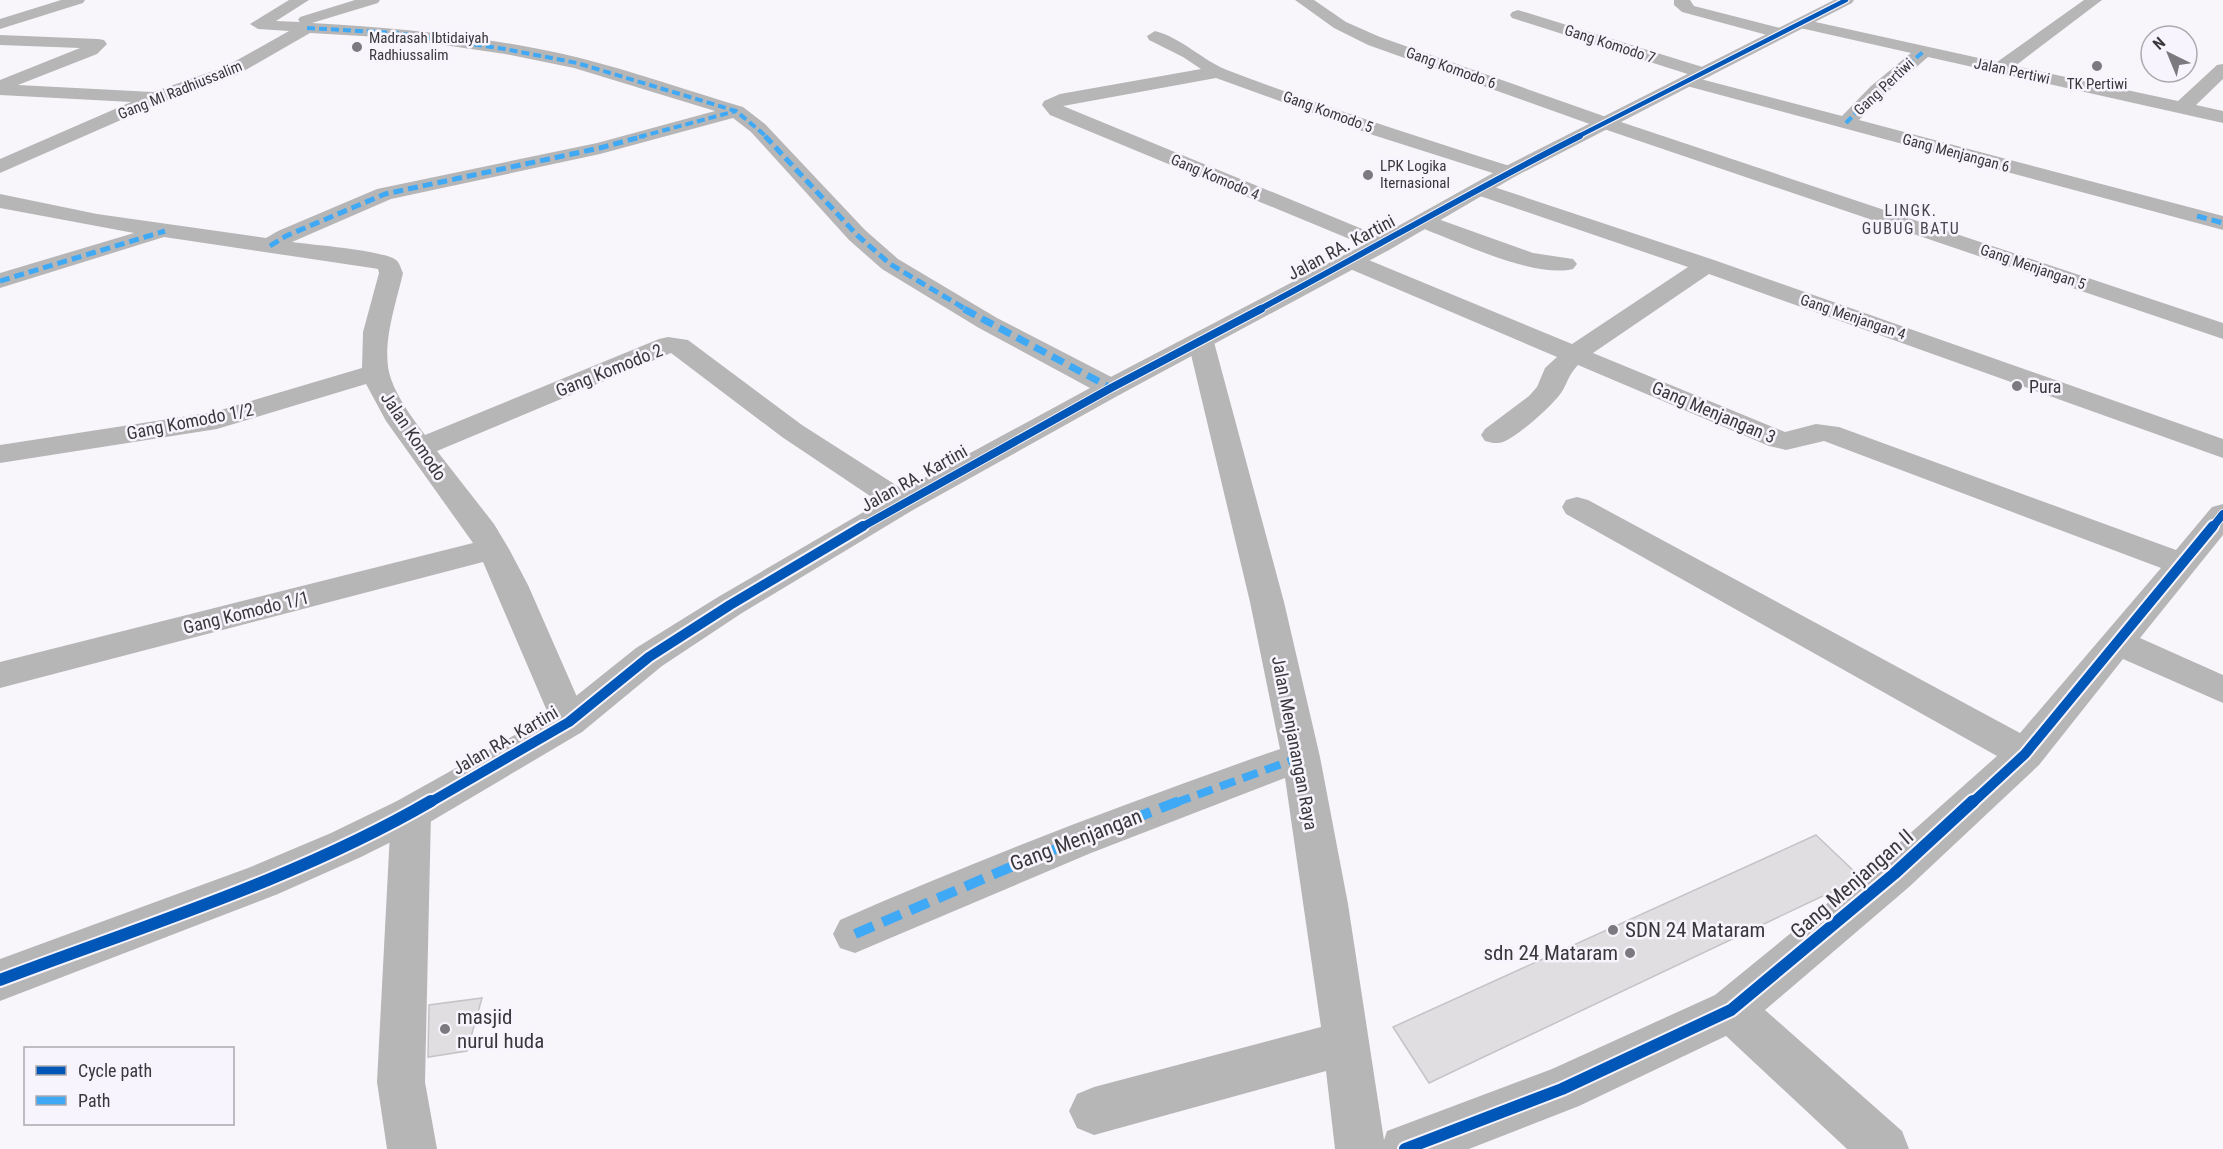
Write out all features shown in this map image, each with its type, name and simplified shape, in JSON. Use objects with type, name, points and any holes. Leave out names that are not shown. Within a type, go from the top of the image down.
[{"type":"street","points":[[0,24],[77,0]]},
{"type":"street","points":[[301,0],[258,24],[396,33],[515,51],[577,63],[736,111],[758,128],[857,234],[890,264],[988,323],[1111,388]]},
{"type":"street","points":[[297,28],[372,0]]},
{"type":"street","name":"Gang Komodo 6","points":[[1303,0],[1340,25],[1374,41],[1605,123]]},
{"type":"street","name":"Jalan Pertiwi","points":[[1682,0],[1682,5],[1688,9],[1923,52],[2223,117]]},
{"type":"street","name":"Jalan RA. Kartini","points":[[0,980],[263,881],[346,845],[411,813],[569,722],[649,657],[730,605],[902,503],[1111,388],[1381,245],[1509,172],[1846,0]]},
{"type":"street","points":[[2000,68],[2094,0]]},
{"type":"street","name":"Gang Komodo 7","points":[[1518,15],[1696,77]]},
{"type":"street","name":"Gang MI Radhiussalim","points":[[0,167],[155,98],[231,71],[297,28]]},
{"type":"street","name":"Gang Komodo 5","points":[[1155,36],[1189,52],[1216,72],[1380,131],[1509,172]]},
{"type":"street","points":[[0,40],[98,45],[0,88]]},
{"type":"street","name":"Gang Pertiwi","points":[[1846,123],[1878,90],[1923,52]]},
{"type":"street","points":[[2182,108],[2223,69]]},
{"type":"street","name":"Gang Komodo 4","points":[[1216,72],[1060,100],[1051,105],[1057,111],[1381,245]]},
{"type":"street","name":"Gang Menjangan 6","points":[[1696,77],[1846,123],[2223,223]]},
{"type":"street","points":[[0,88],[155,98]]},
{"type":"street","points":[[270,246],[286,236],[385,194],[589,150],[736,111]]},
{"type":"street","name":"Gang Menjangan 5","points":[[1605,123],[2223,331]]},
{"type":"street","name":"Gang Menjangan 4","points":[[1482,189],[1706,265],[2223,449]]},
{"type":"street","name":"Jalan Komodo","points":[[0,201],[97,221],[375,261],[390,268],[391,273],[376,332],[377,379],[400,421],[483,531],[511,585],[569,722]]},
{"type":"street","points":[[1424,220],[1525,258],[1565,264]]},
{"type":"street","points":[[0,281],[165,231]]},
{"type":"street","name":"Gang Menjangan 3","points":[[1351,261],[1779,440],[1797,441],[1813,432],[1829,433],[2183,564]]},
{"type":"street","points":[[1495,435],[1539,402],[1550,389],[1555,374],[1574,354],[1706,265]]},
{"type":"street","name":"Jalan Menjanangan Raya","points":[[1201,342],[1260,578],[1301,757],[1346,1043],[1360,1149]]},
{"type":"street","name":"Gang Komodo 2","points":[[420,448],[668,345],[679,346],[801,437],[902,503]]},
{"type":"street","name":"Gang Komodo 1/2","points":[[0,454],[217,420],[376,373]]},
{"type":"street","points":[[1577,507],[2025,754]]},
{"type":"street","name":"Gang Menjangan II","points":[[1405,1149],[1562,1089],[1731,1010],[1894,874],[2025,754],[2183,564],[2220,523]]},
{"type":"street","name":"Gang Komodo 1/1","points":[[0,675],[493,549]]},
{"type":"street","points":[[2118,642],[2223,690]]},
{"type":"street","name":"Gang Menjangan","points":[[855,934],[977,879],[1083,836],[1301,757]]},
{"type":"street","points":[[411,813],[401,1082],[412,1149]]},
{"type":"street","points":[[1731,1010],[1884,1149]]},
{"type":"street","points":[[1094,1111],[1346,1043]]},
{"type":"building","name":"sdn 24 Mataram","points":[[1816,835],[1858,875],[1846,885],[1429,1083],[1393,1027]]},
{"type":"building","name":"masjid nurul huda","points":[[482,998],[467,1051],[428,1057],[429,1005]]},
{"type":"marked path","points":[[307,28],[396,33],[505,49],[577,63],[736,111],[758,128],[857,235],[890,264],[988,323],[1111,388]]},
{"type":"marked path","points":[[1846,123],[1878,90],[1923,52]]},
{"type":"marked path","points":[[270,246],[286,236],[385,194],[600,148],[736,111]]},
{"type":"marked path","points":[[2197,216],[2223,223]]},
{"type":"marked path","points":[[0,281],[165,231]]},
{"type":"marked path","points":[[855,934],[1076,841],[1301,757]]},
{"type":"cycle path","points":[[0,980],[263,881],[346,845],[411,813],[569,722],[649,657],[730,605],[902,503],[1111,388],[1381,245],[1509,172],[1846,0]]},
{"type":"cycle path","points":[[1405,1149],[1562,1089],[1731,1010],[1894,874],[2025,754],[2223,514]]},
{"type":"place","name":"Madrasah Ibtidaiyah Radhiussalim","points":[[357,47]]},
{"type":"place","name":"TK Pertiwi","points":[[2097,66]]},
{"type":"place","name":"LPK Logika Iternasional","points":[[1368,175]]},
{"type":"place","name":"Pura","points":[[2017,386]]},
{"type":"place","name":"SDN 24 Mataram","points":[[1613,930]]},
{"type":"place","name":"sdn 24 Mataram","points":[[1630,953]]},
{"type":"place","name":"masjid nurul huda","points":[[445,1029]]},
{"type":"district","name":"LINGK. GUBUG BATU","points":[[1911,219]]}]
